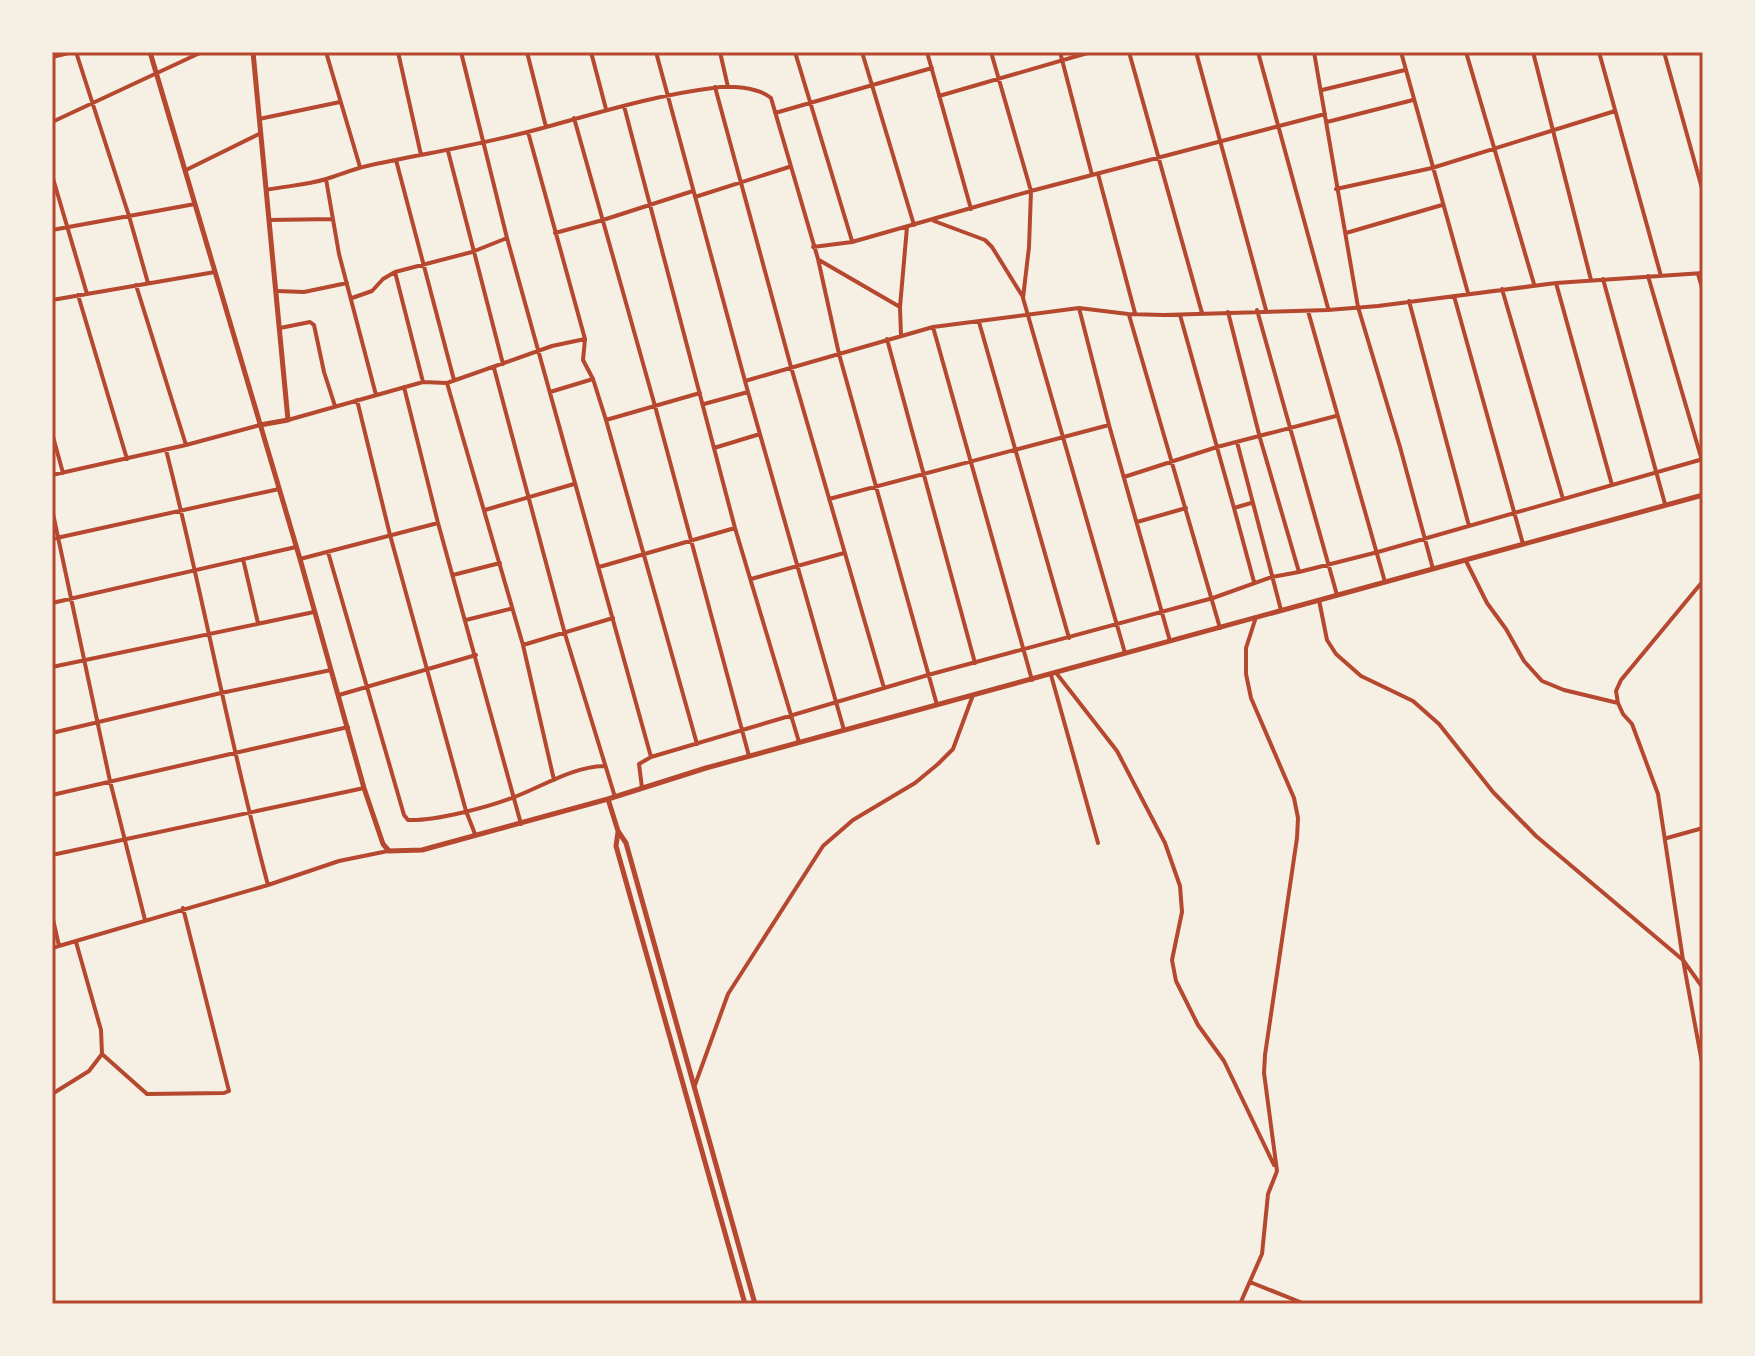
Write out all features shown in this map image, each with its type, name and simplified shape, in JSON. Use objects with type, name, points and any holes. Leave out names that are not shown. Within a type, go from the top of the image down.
[{"type":"street","points":[[52,57],[74,52],[94,101],[148,283]]},
{"type":"street","points":[[150,52],[300,559],[364,788],[380,836],[389,851]]},
{"type":"street","points":[[52,122],[202,52]]},
{"type":"street","points":[[253,52],[288,420]]},
{"type":"street","points":[[326,52],[360,167]]},
{"type":"street","points":[[398,52],[421,156]]},
{"type":"street","points":[[461,52],[507,238],[651,757]]},
{"type":"street","points":[[527,52],[546,127]]},
{"type":"street","points":[[591,52],[606,109]]},
{"type":"street","points":[[656,52],[844,730]]},
{"type":"street","points":[[720,52],[728,87]]},
{"type":"street","points":[[795,52],[852,242]]},
{"type":"street","points":[[862,52],[914,225]]},
{"type":"street","points":[[927,52],[971,209]]},
{"type":"street","points":[[991,52],[1031,191],[1023,298]]},
{"type":"street","points":[[1060,52],[1135,313]]},
{"type":"street","points":[[939,96],[1091,52]]},
{"type":"street","points":[[1129,52],[1202,313]]},
{"type":"street","points":[[1196,52],[1266,310]]},
{"type":"street","points":[[1258,52],[1328,310]]},
{"type":"street","points":[[1314,52],[1358,307],[1433,569]]},
{"type":"street","points":[[1401,52],[1468,294]]},
{"type":"street","points":[[1466,52],[1534,285]]},
{"type":"street","points":[[1533,52],[1591,280]]},
{"type":"street","points":[[1599,52],[1661,276]]},
{"type":"street","points":[[1664,52],[1703,192]]},
{"type":"street","points":[[775,113],[932,68]]},
{"type":"street","points":[[1322,90],[1405,70]]},
{"type":"street","points":[[715,87],[791,367],[884,688]]},
{"type":"street","points":[[266,190],[326,179],[360,167],[483,143],[606,109],[715,87],[768,95],[818,259],[839,354],[937,705]]},
{"type":"street","points":[[1327,122],[1413,100]]},
{"type":"street","points":[[259,119],[340,102]]},
{"type":"street","points":[[624,106],[735,528],[799,742]]},
{"type":"street","points":[[1336,189],[1432,168],[1615,111]]},
{"type":"street","points":[[813,247],[852,242],[1031,191],[1326,114]]},
{"type":"street","points":[[574,118],[749,756]]},
{"type":"street","points":[[528,132],[585,339],[583,360],[593,379],[606,420],[697,744]]},
{"type":"street","points":[[186,170],[261,133]]},
{"type":"street","points":[[448,151],[503,364]]},
{"type":"street","points":[[396,160],[454,380]]},
{"type":"street","points":[[555,233],[789,167]]},
{"type":"street","points":[[52,175],[87,294]]},
{"type":"street","points":[[326,179],[347,283],[377,395]]},
{"type":"street","points":[[52,230],[195,204]]},
{"type":"street","points":[[1346,233],[1442,205]]},
{"type":"street","points":[[269,220],[333,219]]},
{"type":"street","points":[[931,220],[985,240],[1023,298],[1125,655]]},
{"type":"street","points":[[901,336],[900,307],[907,227]]},
{"type":"street","points":[[352,298],[372,291],[395,272],[472,252],[507,238]]},
{"type":"street","points":[[818,259],[900,307]]},
{"type":"street","points":[[52,300],[215,272]]},
{"type":"street","points":[[395,272],[423,382]]},
{"type":"street","points":[[745,381],[933,327],[1079,308],[1128,314],[1180,315],[1328,310],[1534,285],[1700,273],[1703,291]]},
{"type":"street","points":[[642,788],[639,764],[651,757],[928,675],[1213,598],[1254,582],[1378,552],[1703,461],[1648,276]]},
{"type":"street","points":[[1603,279],[1665,504]]},
{"type":"street","points":[[276,291],[304,292],[347,283]]},
{"type":"street","points":[[1556,283],[1612,485]]},
{"type":"street","points":[[136,285],[186,445]]},
{"type":"street","points":[[1502,289],[1563,499]]},
{"type":"street","points":[[78,295],[127,459]]},
{"type":"street","points":[[1454,295],[1523,544]]},
{"type":"street","points":[[1409,301],[1469,526]]},
{"type":"street","points":[[1079,308],[1170,641]]},
{"type":"street","points":[[1257,310],[1337,595]]},
{"type":"street","points":[[1308,310],[1385,582]]},
{"type":"street","points":[[1228,312],[1299,572]]},
{"type":"street","points":[[1128,314],[1220,628]]},
{"type":"street","points":[[1180,315],[1254,582]]},
{"type":"street","points":[[280,328],[310,322],[314,325],[335,406]]},
{"type":"street","points":[[979,322],[1069,638]]},
{"type":"street","points":[[933,327],[1032,680]]},
{"type":"street","points":[[52,475],[288,420],[423,382],[447,383],[538,351],[585,339]]},
{"type":"street","points":[[887,339],[975,663]]},
{"type":"street","points":[[494,368],[565,634],[604,766],[618,831],[616,846],[745,1304]]},
{"type":"street","points":[[550,392],[593,379]]},
{"type":"street","points":[[447,383],[523,645],[554,780]]},
{"type":"street","points":[[404,387],[521,824]]},
{"type":"street","points":[[704,404],[748,392]]},
{"type":"street","points":[[606,420],[700,393]]},
{"type":"street","points":[[357,400],[390,535],[466,811],[476,837]]},
{"type":"street","points":[[1124,477],[1217,447],[1336,416]]},
{"type":"street","points":[[829,499],[1109,425]]},
{"type":"street","points":[[52,433],[63,473]]},
{"type":"street","points":[[714,448],[760,434]]},
{"type":"street","points":[[1237,442],[1281,610]]},
{"type":"street","points":[[166,450],[268,885]]},
{"type":"street","points":[[485,510],[574,484]]},
{"type":"street","points":[[55,538],[279,489]]},
{"type":"street","points":[[52,948],[339,861],[389,851],[422,850],[476,837],[799,742],[1703,495]]},
{"type":"street","points":[[1234,508],[1251,503]]},
{"type":"street","points":[[1137,522],[1186,508]]},
{"type":"street","points":[[52,509],[55,538],[72,599],[110,781],[145,920]]},
{"type":"street","points":[[300,559],[438,523]]},
{"type":"street","points":[[598,567],[735,528]]},
{"type":"street","points":[[52,603],[296,547]]},
{"type":"street","points":[[328,552],[404,815],[408,820],[466,811],[513,797],[578,770],[604,766]]},
{"type":"street","points":[[751,579],[844,553]]},
{"type":"street","points":[[243,559],[258,623]]},
{"type":"street","points":[[1466,561],[1487,603],[1524,661],[1542,681],[1564,690],[1618,703]]},
{"type":"street","points":[[453,575],[500,563]]},
{"type":"street","points":[[1703,581],[1621,680],[1616,691],[1618,703],[1632,724],[1646,757],[1658,794],[1703,1068]]},
{"type":"street","points":[[1319,599],[1327,640],[1336,654],[1361,676],[1413,701],[1439,724],[1493,792],[1536,836],[1683,960],[1703,988]]},
{"type":"street","points":[[466,620],[511,609]]},
{"type":"street","points":[[52,667],[314,612]]},
{"type":"street","points":[[1240,1304],[1262,1254],[1268,1194],[1277,1171],[1264,1073],[1265,1055],[1298,818],[1294,798],[1251,698],[1246,674],[1246,648],[1256,617]]},
{"type":"street","points":[[523,645],[613,618]]},
{"type":"street","points":[[339,695],[476,655]]},
{"type":"street","points":[[52,733],[331,670]]},
{"type":"street","points":[[1054,674],[1117,751],[1165,843],[1180,886],[1182,912],[1172,960],[1176,981],[1198,1025],[1224,1061],[1277,1171]]},
{"type":"street","points":[[1054,674],[1098,843]]},
{"type":"street","points":[[694,1087],[728,994],[815,857],[853,820],[915,783],[953,749],[973,695]]},
{"type":"street","points":[[52,795],[348,727]]},
{"type":"street","points":[[52,855],[364,788]]},
{"type":"street","points":[[1666,839],[1703,828]]},
{"type":"street","points":[[618,831],[626,843],[755,1304]]},
{"type":"street","points":[[102,1054],[147,1094],[229,1091],[183,908]]},
{"type":"street","points":[[52,915],[59,946]]},
{"type":"street","points":[[52,1094],[89,1071],[102,1054],[101,1030],[75,941]]},
{"type":"street","points":[[1250,1282],[1305,1304]]}]
